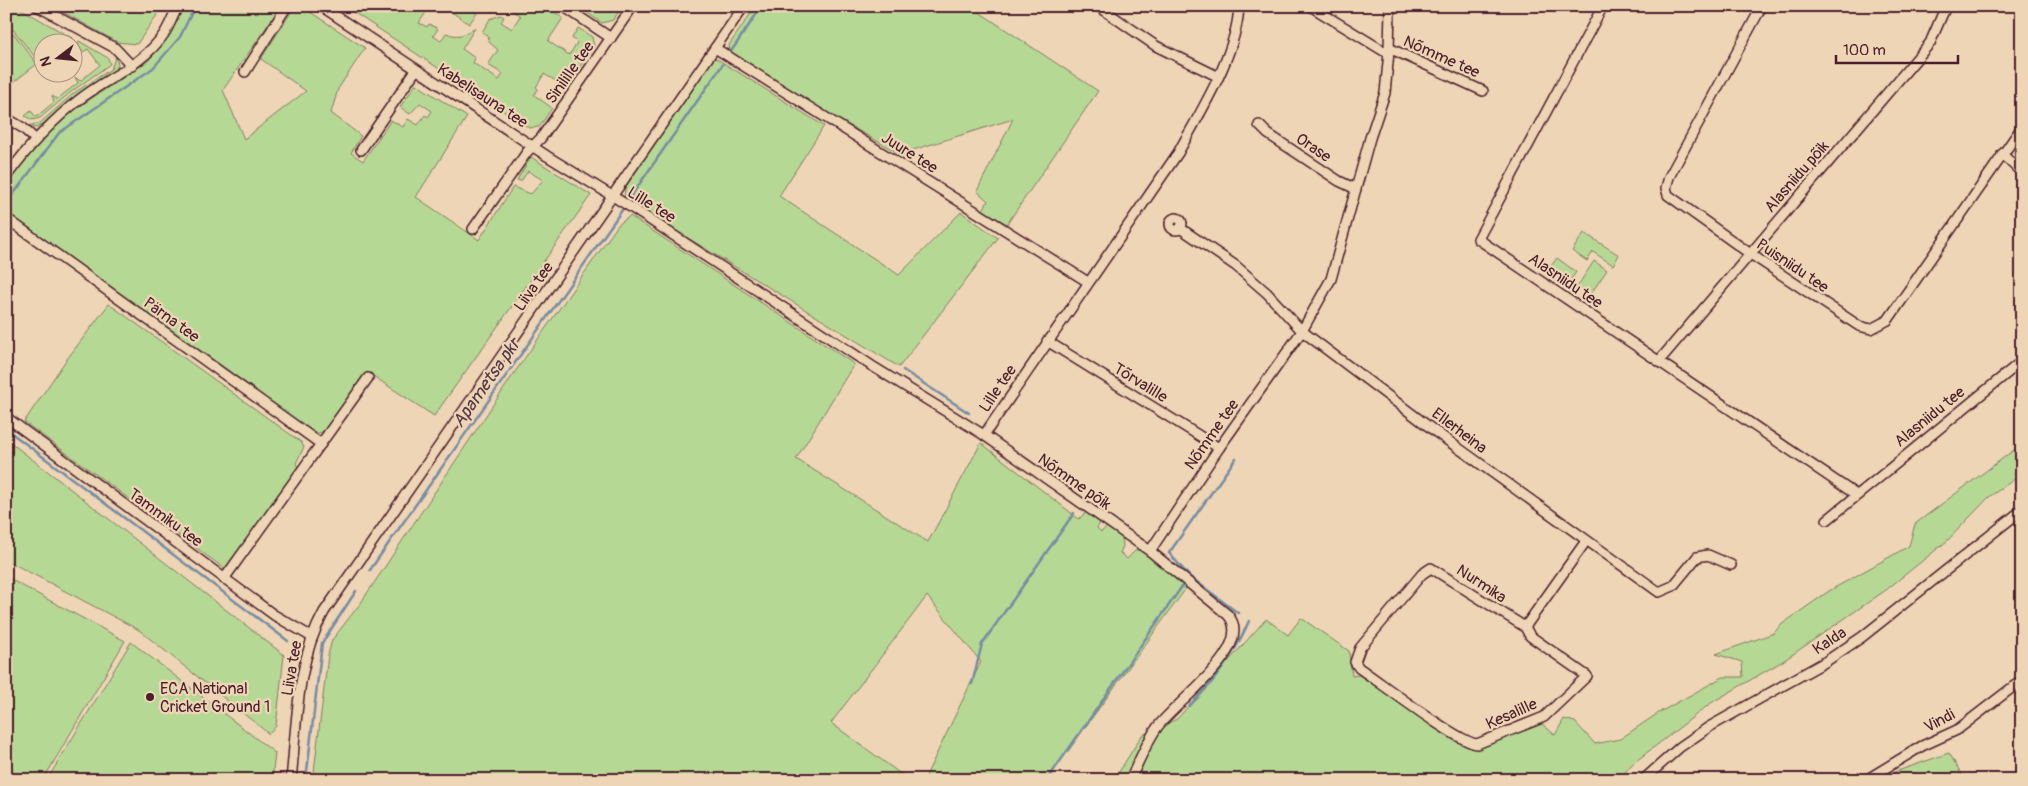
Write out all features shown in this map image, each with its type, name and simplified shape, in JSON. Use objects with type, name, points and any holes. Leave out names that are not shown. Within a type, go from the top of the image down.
[{"type":"street","points":[[37,6],[115,48],[132,66]]},
{"type":"street","points":[[6,176],[36,139],[81,98],[132,66],[147,54],[165,33],[178,6]]},
{"type":"street","points":[[245,72],[287,6]]},
{"type":"street","name":"Kabelisauna tee","points":[[321,6],[612,197]]},
{"type":"street","name":"Sinilille tee","points":[[562,6],[611,38]]},
{"type":"street","name":"Sinilille tee","points":[[533,146],[541,138],[633,6]]},
{"type":"street","name":"Liiva tee","points":[[291,780],[305,662],[312,637],[324,612],[744,6]]},
{"type":"street","points":[[1098,6],[1156,46],[1217,76]]},
{"type":"street","name":"Lille tee","points":[[612,197],[632,208],[872,366],[984,435],[1178,153],[1217,76],[1235,35],[1239,6]]},
{"type":"street","points":[[1310,6],[1382,50],[1389,50]]},
{"type":"street","name":"Nõmme tee","points":[[1150,551],[1219,448],[1302,332],[1331,279],[1385,93],[1389,50],[1390,6]]},
{"type":"street","name":"Alasniidu tee","points":[[1603,6],[1478,239],[1855,494]]},
{"type":"street","name":"Puisniidu tee","points":[[1762,6],[1669,177],[1666,188],[1668,195],[1749,253],[1859,326],[1871,329],[1878,327],[1888,320],[2022,127]]},
{"type":"street","name":"Alasniidu põik","points":[[1659,361],[1749,253],[1930,43],[1946,6]]},
{"type":"street","name":"Juure tee","points":[[715,48],[1088,282]]},
{"type":"street","name":"Nõmme tee","points":[[1389,50],[1483,91]]},
{"type":"street","name":"Kabelisauna tee","points":[[361,150],[416,70]]},
{"type":"street","points":[[6,118],[23,128],[36,139]]},
{"type":"street","name":"Orase","points":[[1259,125],[1268,134],[1339,181],[1356,189]]},
{"type":"street","name":"Kabelisauna tee","points":[[473,229],[533,146]]},
{"type":"street","points":[[2002,154],[2022,173]]},
{"type":"street","name":"Pärna tee","points":[[6,218],[321,444]]},
{"type":"street","name":"Ellerheina","points":[[1180,228],[1236,266],[1267,293],[1302,332],[1586,541],[1659,592],[1673,586],[1697,557],[1708,555],[1731,565]]},
{"type":"street","name":"Tõrvalille","points":[[1047,341],[1219,448]]},
{"type":"street","name":"Alasniidu tee","points":[[1827,520],[1855,494],[2022,361]]},
{"type":"street","points":[[224,579],[368,378]]},
{"type":"street","name":"Tammiku tee","points":[[6,417],[274,615],[312,637]]},
{"type":"street","name":"Nõmme põik","points":[[984,435],[1150,551]]},
{"type":"street","name":"Kalda","points":[[1642,780],[1680,747],[1709,727],[1825,662],[1862,637],[2022,510]]},
{"type":"street","points":[[1525,627],[1586,541]]},
{"type":"street","points":[[1130,780],[1156,727],[1210,676],[1234,638],[1235,628],[1228,615],[1150,551]]},
{"type":"street","name":"Nurmika","points":[[1356,655],[1422,574],[1431,568],[1525,627]]},
{"type":"street","name":"Kesalille","points":[[1356,655],[1355,662],[1359,668],[1466,740],[1477,744],[1544,717],[1588,676],[1530,636],[1525,627]]},
{"type":"street","name":"Vindi","points":[[1866,780],[1922,746],[1957,730],[2022,680]]},
{"type":"green space","points":[[6,6],[16,6],[62,32],[32,32],[32,53],[11,27],[11,18],[6,18]]},
{"type":"green space","points":[[52,6],[163,6],[137,44],[117,42]]},
{"type":"green space","points":[[184,6],[281,6],[223,90],[244,139],[306,91],[261,59],[295,6],[301,6],[365,48],[338,89],[331,113],[361,136],[351,153],[363,161],[391,120],[403,127],[408,119],[418,125],[425,115],[428,117],[432,111],[420,103],[410,114],[400,107],[416,84],[467,117],[416,197],[479,240],[513,187],[531,194],[543,180],[528,171],[521,181],[517,180],[531,157],[591,195],[434,416],[367,372],[327,428],[320,433],[311,433],[6,214],[6,185],[42,139],[71,112],[148,61],[164,43]]},
{"type":"green space","points":[[344,6],[430,6],[419,23],[427,27],[429,24],[438,29],[433,36],[441,41],[446,33],[461,35],[475,28],[462,49],[475,58],[473,63],[499,80],[503,74],[488,65],[498,50],[489,42],[488,36],[482,32],[490,19],[501,15],[504,17],[501,22],[512,29],[520,16],[506,6],[545,6],[563,18],[548,41],[569,55],[577,43],[572,38],[578,28],[592,37],[594,46],[566,87],[544,74],[536,87],[538,89],[534,95],[552,108],[539,127],[529,128]]},
{"type":"green space","points":[[443,6],[471,6],[470,9],[477,13],[469,24]]},
{"type":"green space","points":[[591,6],[623,6],[613,20],[602,23],[586,12]]},
{"type":"green space","points":[[756,6],[970,6],[1098,91],[1007,224],[983,210],[988,201],[977,191],[1013,119],[900,154],[831,115],[730,51],[729,45]]},
{"type":"green space","points":[[6,28],[10,35],[14,34],[32,57],[32,68],[6,88]]},
{"type":"green space","points":[[82,43],[108,58],[110,64],[71,92],[40,118],[32,120],[25,116],[31,111],[36,117],[54,102],[52,96],[57,99],[78,82],[82,82],[82,79],[100,65],[88,49],[83,52]]},
{"type":"green space","points":[[116,56],[118,65],[113,72],[73,98],[42,125],[36,128],[27,126],[40,123],[74,93],[111,69]]},
{"type":"green space","points":[[714,57],[824,126],[779,196],[899,275],[961,212],[998,238],[899,367],[624,199],[625,188]]},
{"type":"green space","points":[[630,216],[854,364],[796,459],[928,542],[981,443],[1079,519],[1086,512],[1100,523],[1097,528],[1101,532],[1108,526],[1122,536],[1123,546],[1120,553],[1127,559],[1136,550],[1144,551],[1187,587],[1047,780],[924,780],[981,662],[927,596],[831,723],[909,780],[313,780],[328,655],[332,640],[360,604],[515,372],[618,225]]},
{"type":"green space","points":[[1584,233],[1619,255],[1613,265],[1593,252],[1587,261],[1572,251]]},
{"type":"green space","points":[[1557,258],[1576,272],[1568,284],[1548,270]]},
{"type":"green space","points":[[1594,261],[1607,270],[1590,295],[1577,287]]},
{"type":"green space","points":[[109,304],[301,442],[304,447],[296,463],[298,468],[225,569],[24,422],[64,363]]},
{"type":"green space","points":[[6,439],[284,655],[276,726],[269,734],[139,630],[6,560]]},
{"type":"green space","points":[[2022,444],[2022,474],[1989,497],[1947,541],[1886,590],[1783,661],[1711,703],[1631,765],[1619,780],[1114,780],[1142,735],[1177,719],[1266,619],[1288,635],[1301,618],[1349,651],[1352,676],[1359,675],[1472,749],[1542,724],[1555,735],[1564,719],[1575,722],[1595,744],[1620,739],[1660,712],[1723,677],[1743,677],[1742,662],[1716,654],[1774,633],[1781,625],[1829,591],[1909,546],[1915,524]]},
{"type":"green space","points":[[6,577],[125,641],[43,780],[6,779]]},
{"type":"green space","name":"ECA National Cricket Ground 1","points":[[131,642],[275,753],[272,780],[47,780]]},
{"type":"green space","points":[[1949,753],[1965,780],[1891,780],[1886,775]]},
{"type":"waterway","points":[[6,204],[59,133],[153,68],[180,37],[195,6]]},
{"type":"waterway","points":[[732,50],[762,6]]},
{"type":"waterway","points":[[629,199],[723,64]]},
{"type":"waterway","name":"Apametsa pkr","points":[[370,570],[622,210]]},
{"type":"waterway","points":[[903,370],[969,413]]},
{"type":"waterway","points":[[6,429],[288,641]]},
{"type":"waterway","points":[[1236,458],[1169,553],[1189,576],[1238,613]]},
{"type":"waterway","points":[[972,684],[982,644],[1074,513]]},
{"type":"waterway","points":[[1047,780],[1183,585]]},
{"type":"waterway","name":"Apametsa pkr","points":[[306,780],[322,643],[356,591]]},
{"type":"waterway","points":[[1189,706],[1224,666],[1249,621]]},
{"type":"place","name":"ECA National Cricket Ground 1","points":[[150,697]]}]
